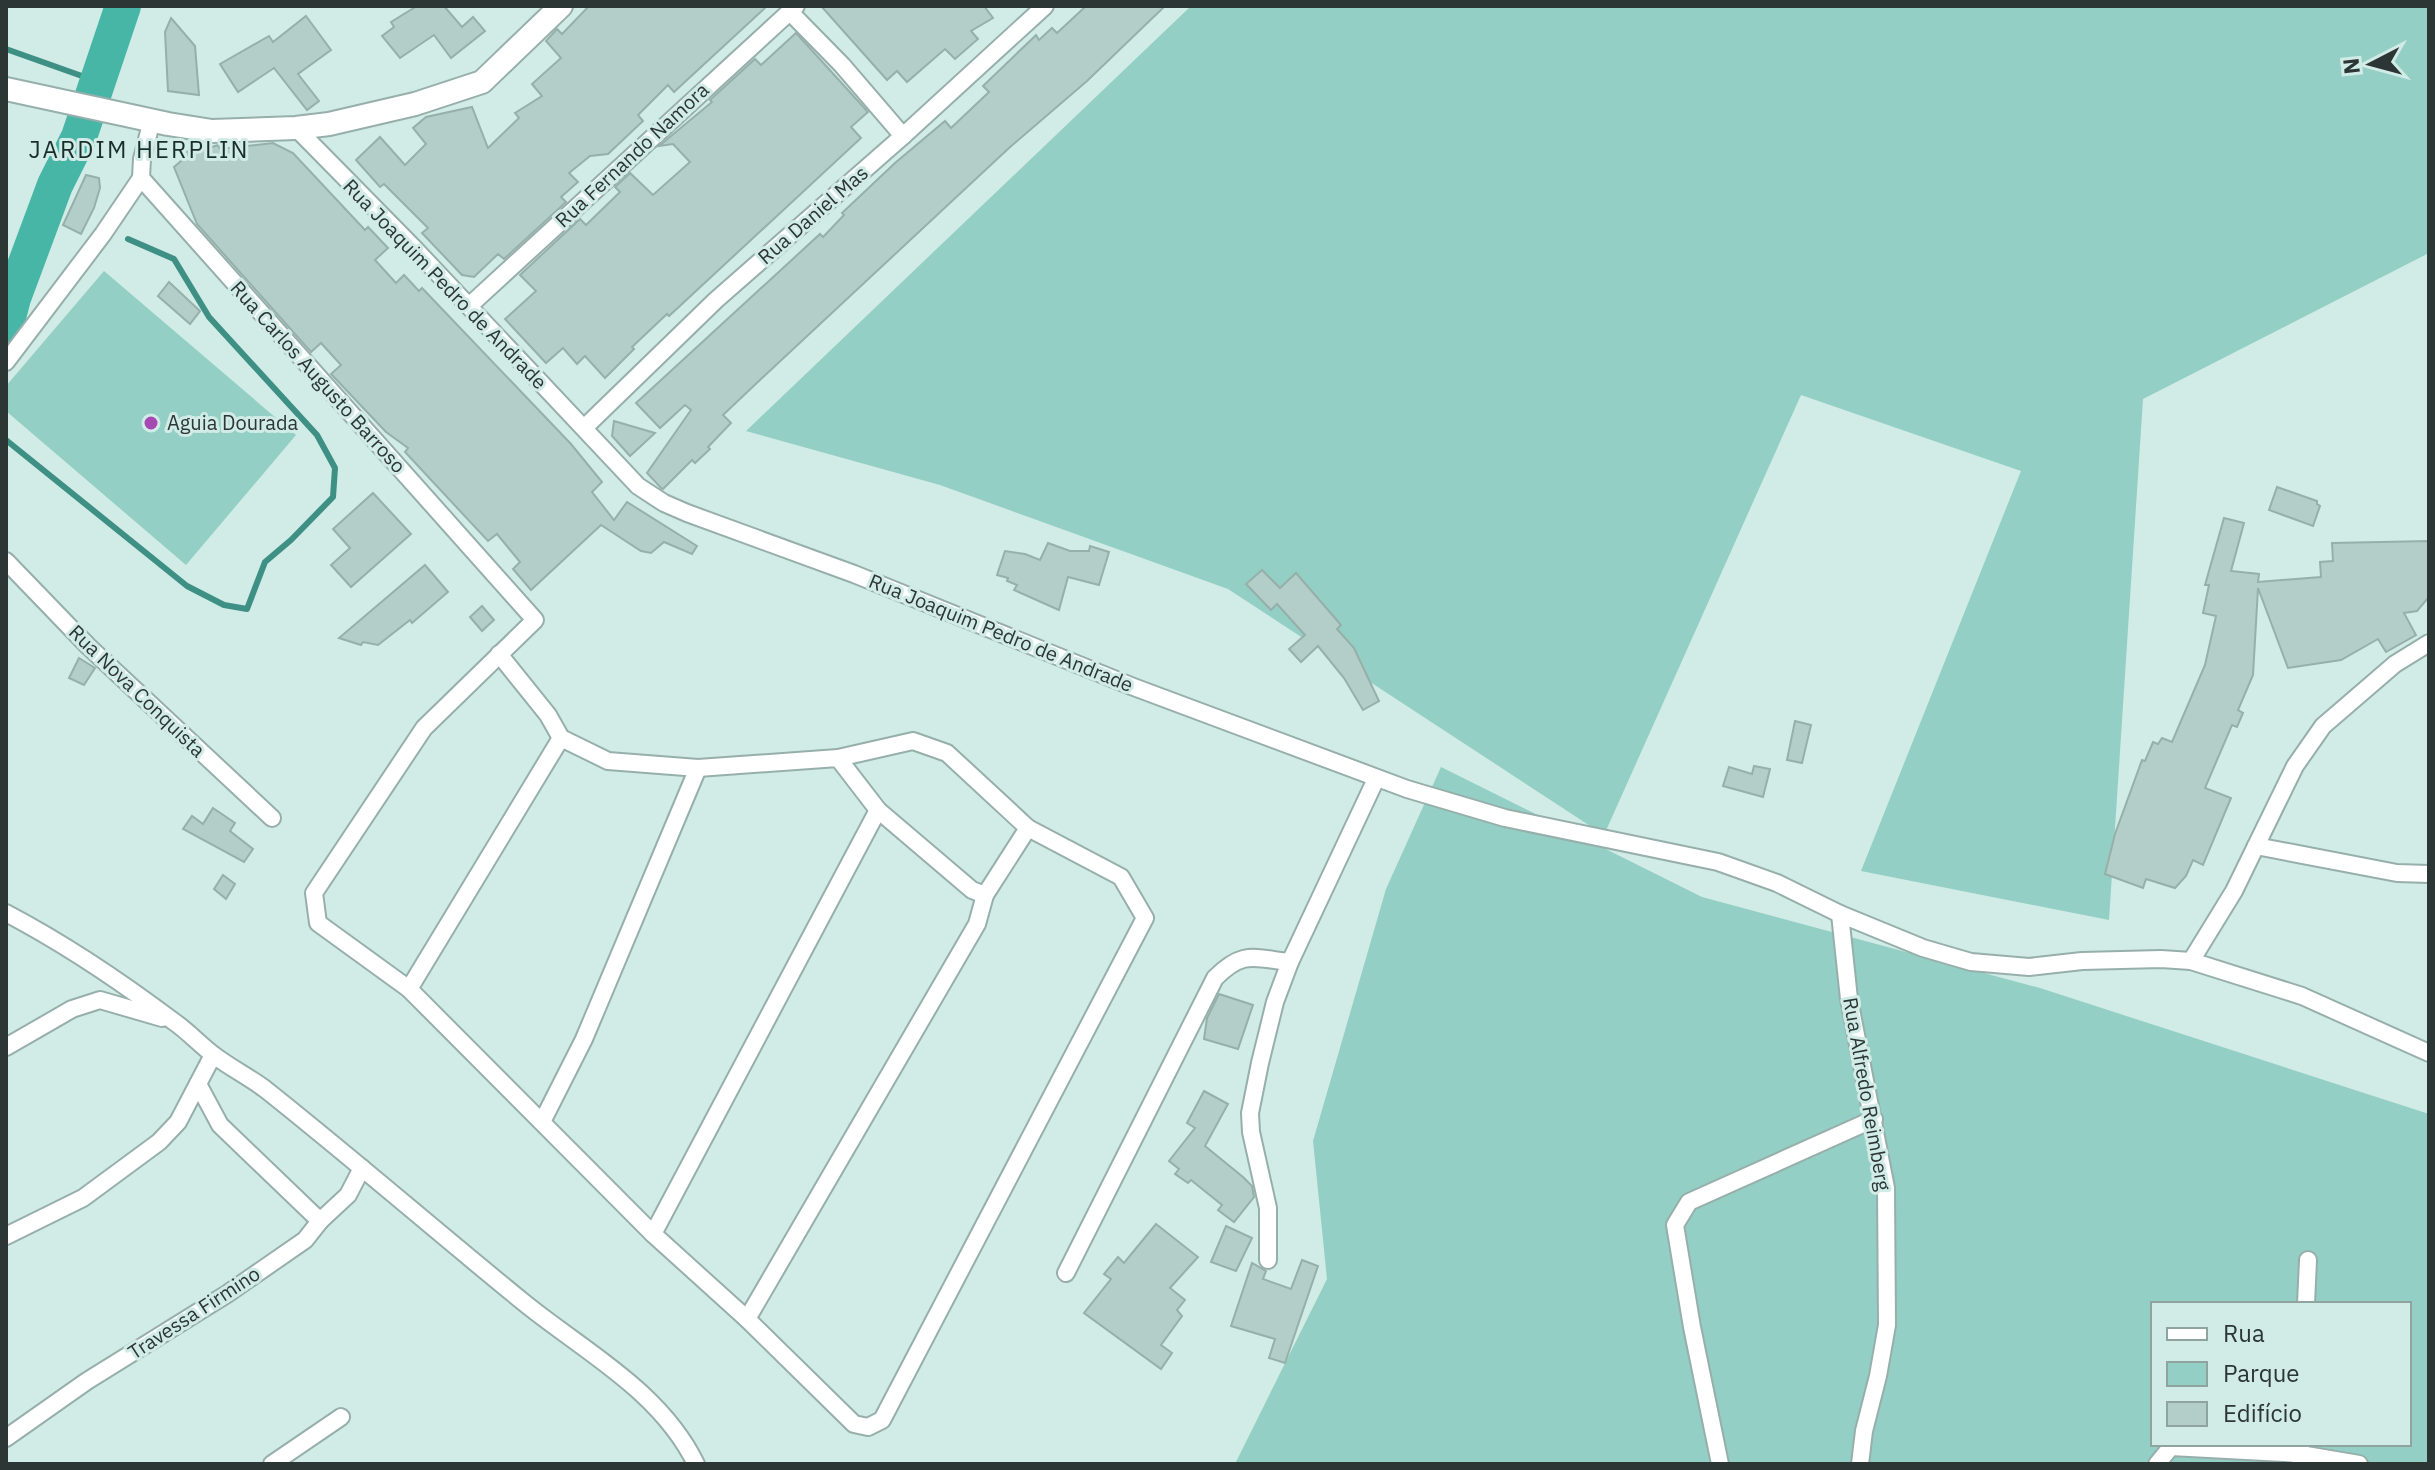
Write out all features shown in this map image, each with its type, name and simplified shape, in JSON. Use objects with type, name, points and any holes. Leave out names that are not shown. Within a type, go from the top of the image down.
[{"type":"main road","points":[[6,89],[212,131],[296,128],[415,104],[482,82],[561,6]]},
{"type":"street","name":"Rua Daniel Mas","points":[[584,428],[716,300],[1045,6]]},
{"type":"street","points":[[793,9],[903,136]]},
{"type":"street","name":"Rua Fernando Namora","points":[[469,306],[793,9]]},
{"type":"street","points":[[6,362],[103,234],[141,178],[142,159],[152,120]]},
{"type":"street","name":"Rua Joaquim Pedro de Andrade","points":[[296,128],[638,486],[664,503],[854,574],[1131,686],[1376,779],[1505,818],[1718,862],[1777,883],[1840,914],[1923,948],[1971,962],[2029,967],[2082,961],[2191,961],[2302,996],[2429,1053]]},
{"type":"street","name":"Rua Carlos Augusto Barroso","points":[[141,178],[535,620],[499,654]]},
{"type":"street","name":"Rua Nova Conquista","points":[[6,561],[88,646],[272,818]]},
{"type":"street","points":[[2191,961],[2234,891],[2295,766],[2323,726],[2395,664],[2429,643]]},
{"type":"street","points":[[499,654],[548,715],[561,738],[608,761],[698,768],[838,758],[913,741],[947,753],[1028,828],[1121,877],[1145,918],[882,1420],[868,1427],[854,1424],[747,1319],[653,1234],[409,989],[318,923],[314,893],[424,728],[499,654]]},
{"type":"street","points":[[409,989],[561,738]]},
{"type":"street","points":[[838,758],[878,810],[972,890],[985,895]]},
{"type":"street","points":[[542,1122],[584,1039],[698,768]]},
{"type":"street","points":[[1268,1260],[1268,1208],[1251,1132],[1250,1113],[1275,1002],[1290,962],[1376,779]]},
{"type":"street","points":[[653,1234],[878,810]]},
{"type":"street","points":[[747,1319],[977,924],[985,895],[1028,828]]},
{"type":"street","points":[[2256,846],[2397,873],[2429,874]]},
{"type":"street","points":[[6,913],[61,943],[174,1021],[213,1055],[263,1088],[524,1302],[642,1392],[684,1440],[696,1464]]},
{"type":"street","name":"Rua Alfredo Reimberg","points":[[1840,914],[1846,976],[1886,1188],[1887,1325],[1860,1464]]},
{"type":"street","points":[[1066,1273],[1215,978],[1231,962],[1242,957],[1290,962]]},
{"type":"street","points":[[6,1047],[72,1009],[100,1000],[174,1021]]},
{"type":"street","points":[[6,1236],[83,1198],[159,1142],[178,1122],[213,1055]]},
{"type":"street","points":[[198,1084],[220,1125],[320,1221]]},
{"type":"street","points":[[1720,1464],[1675,1225],[1689,1202],[1874,1119]]},
{"type":"street","name":"Travessa Firmino","points":[[6,1438],[87,1381],[240,1285],[305,1240],[348,1195],[362,1168]]},
{"type":"street","points":[[2306,1302],[2308,1260]]},
{"type":"street","points":[[272,1464],[341,1417]]},
{"type":"street","points":[[2157,1464],[2171,1447],[2300,1454],[2359,1464]]},
{"type":"green space","points":[[1191,6],[2429,6],[2429,253],[2143,399],[2109,920],[1861,871],[2021,471],[1801,395],[1604,835],[1228,589],[940,485],[746,431]]},
{"type":"green space","name":"Aguia Dourada","points":[[104,271],[296,435],[186,565],[6,411],[6,386]]},
{"type":"green space","points":[[1441,767],[1702,897],[2040,988],[2429,1114],[2429,1464],[1235,1464],[1327,1279],[1313,1141],[1386,889]]},
{"type":"building","points":[[417,6],[444,6],[462,27],[473,17],[485,31],[451,58],[434,35],[400,58],[382,36],[394,27],[391,22]]},
{"type":"building","points":[[589,6],[767,6],[674,92],[668,85],[638,115],[643,121],[608,154],[590,156],[569,173],[578,182],[561,197],[566,202],[504,259],[498,254],[474,277],[462,275],[422,233],[428,228],[384,184],[380,187],[356,160],[380,137],[405,165],[426,144],[413,128],[426,117],[472,107],[488,148],[519,118],[515,113],[542,96],[532,84],[561,58],[546,41],[557,29],[562,34]]},
{"type":"building","points":[[821,6],[984,6],[993,18],[971,31],[978,39],[955,59],[945,49],[907,82],[897,71],[887,80]]},
{"type":"building","points":[[1086,6],[1165,6],[723,415],[731,423],[708,447],[710,449],[695,463],[692,460],[661,488],[647,473],[691,410],[685,405],[660,428],[636,403],[820,234],[823,237],[844,215],[842,213],[895,163],[945,121],[951,128],[989,92],[983,86],[1036,35],[1039,40],[1052,28],[1057,33]]},
{"type":"building","points":[[306,16],[331,50],[298,74],[319,101],[307,110],[274,68],[238,92],[220,64],[269,36],[273,42]]},
{"type":"building","points":[[171,18],[195,46],[199,95],[168,91],[165,32]]},
{"type":"building","points":[[796,33],[868,112],[851,127],[861,138],[669,316],[667,314],[605,378],[585,356],[577,364],[563,348],[546,363],[505,319],[536,291],[520,275],[580,219],[586,225],[620,192],[615,187],[630,173],[653,195],[690,162],[673,144],[659,146],[712,102],[710,100],[755,59],[761,65]]},
{"type":"building","points":[[197,143],[206,149],[218,145],[220,149],[273,143],[293,153],[365,230],[368,227],[388,248],[375,260],[396,283],[404,275],[419,291],[422,288],[571,444],[602,482],[592,492],[614,520],[627,502],[697,546],[692,554],[664,542],[651,553],[641,551],[601,525],[531,590],[513,569],[520,562],[497,534],[488,541],[405,452],[408,448],[386,432],[331,374],[341,365],[321,343],[311,352],[197,224],[174,167]]},
{"type":"building","points":[[86,175],[99,178],[100,188],[81,234],[63,225]]},
{"type":"building","points":[[169,282],[200,311],[190,324],[158,296]]},
{"type":"building","points":[[614,421],[655,433],[630,456],[612,436]]},
{"type":"building","points":[[2277,487],[2317,501],[2320,506],[2313,526],[2269,510]]},
{"type":"building","points":[[373,493],[411,534],[351,587],[331,565],[350,548],[333,529]]},
{"type":"building","points":[[2224,518],[2244,523],[2231,571],[2259,574],[2258,582],[2321,577],[2320,562],[2333,561],[2332,543],[2429,541],[2429,597],[2417,611],[2404,613],[2416,635],[2386,652],[2378,639],[2341,660],[2288,668],[2258,588],[2253,675],[2238,710],[2243,713],[2237,727],[2232,725],[2205,788],[2231,798],[2203,865],[2193,860],[2186,876],[2175,888],[2146,879],[2143,888],[2105,874],[2115,834],[2142,760],[2145,761],[2153,742],[2158,744],[2162,738],[2172,742],[2205,665],[2216,616],[2203,613],[2209,585],[2205,585]]},
{"type":"building","points":[[1048,543],[1070,551],[1089,551],[1090,546],[1109,552],[1099,585],[1068,577],[1059,610],[1014,590],[1017,585],[997,575],[1005,551],[1040,560]]},
{"type":"building","points":[[425,565],[448,592],[412,623],[410,620],[378,645],[363,642],[361,645],[339,638]]},
{"type":"building","points":[[1262,570],[1280,588],[1296,573],[1341,625],[1337,629],[1354,648],[1379,701],[1363,710],[1344,678],[1318,646],[1301,662],[1289,649],[1305,635],[1277,604],[1271,610],[1246,584]]},
{"type":"building","points":[[482,606],[494,620],[482,631],[470,617]]},
{"type":"building","points":[[79,658],[95,668],[84,685],[69,678]]},
{"type":"building","points":[[1795,721],[1811,725],[1802,763],[1787,760]]},
{"type":"building","points":[[1754,766],[1770,769],[1763,797],[1723,786],[1729,767],[1752,774]]},
{"type":"building","points":[[213,808],[235,823],[230,831],[253,849],[244,862],[183,829],[192,816],[203,824]]},
{"type":"building","points":[[223,875],[235,884],[226,899],[214,889]]},
{"type":"building","points":[[1219,994],[1253,1005],[1238,1049],[1204,1039],[1207,1018]]},
{"type":"building","points":[[1204,1091],[1228,1104],[1205,1146],[1252,1186],[1254,1197],[1234,1222],[1218,1210],[1222,1205],[1191,1180],[1188,1183],[1175,1174],[1179,1169],[1169,1161],[1195,1128],[1187,1123]]},
{"type":"building","points":[[1156,1224],[1198,1257],[1170,1288],[1185,1300],[1177,1310],[1182,1316],[1161,1345],[1172,1353],[1161,1369],[1084,1313],[1111,1279],[1104,1274],[1118,1257],[1124,1263]]},
{"type":"building","points":[[1226,1226],[1252,1238],[1236,1271],[1211,1262]]},
{"type":"building","points":[[1302,1260],[1318,1266],[1285,1363],[1269,1358],[1275,1339],[1231,1326],[1252,1263],[1266,1271],[1263,1279],[1291,1289]]},
{"type":"waterway","points":[[6,325],[55,185],[79,137],[123,6]]},
{"type":"waterway","points":[[6,49],[96,81]]},
{"type":"waterway","points":[[6,440],[187,586],[224,605],[247,609],[265,562],[333,497],[335,468],[317,435],[209,317],[174,259],[128,239]]},
{"type":"place","name":"Aguia Dourada","points":[[151,423]]},
{"type":"district","name":"JARDIM HERPLIN","points":[[139,150]]}]
